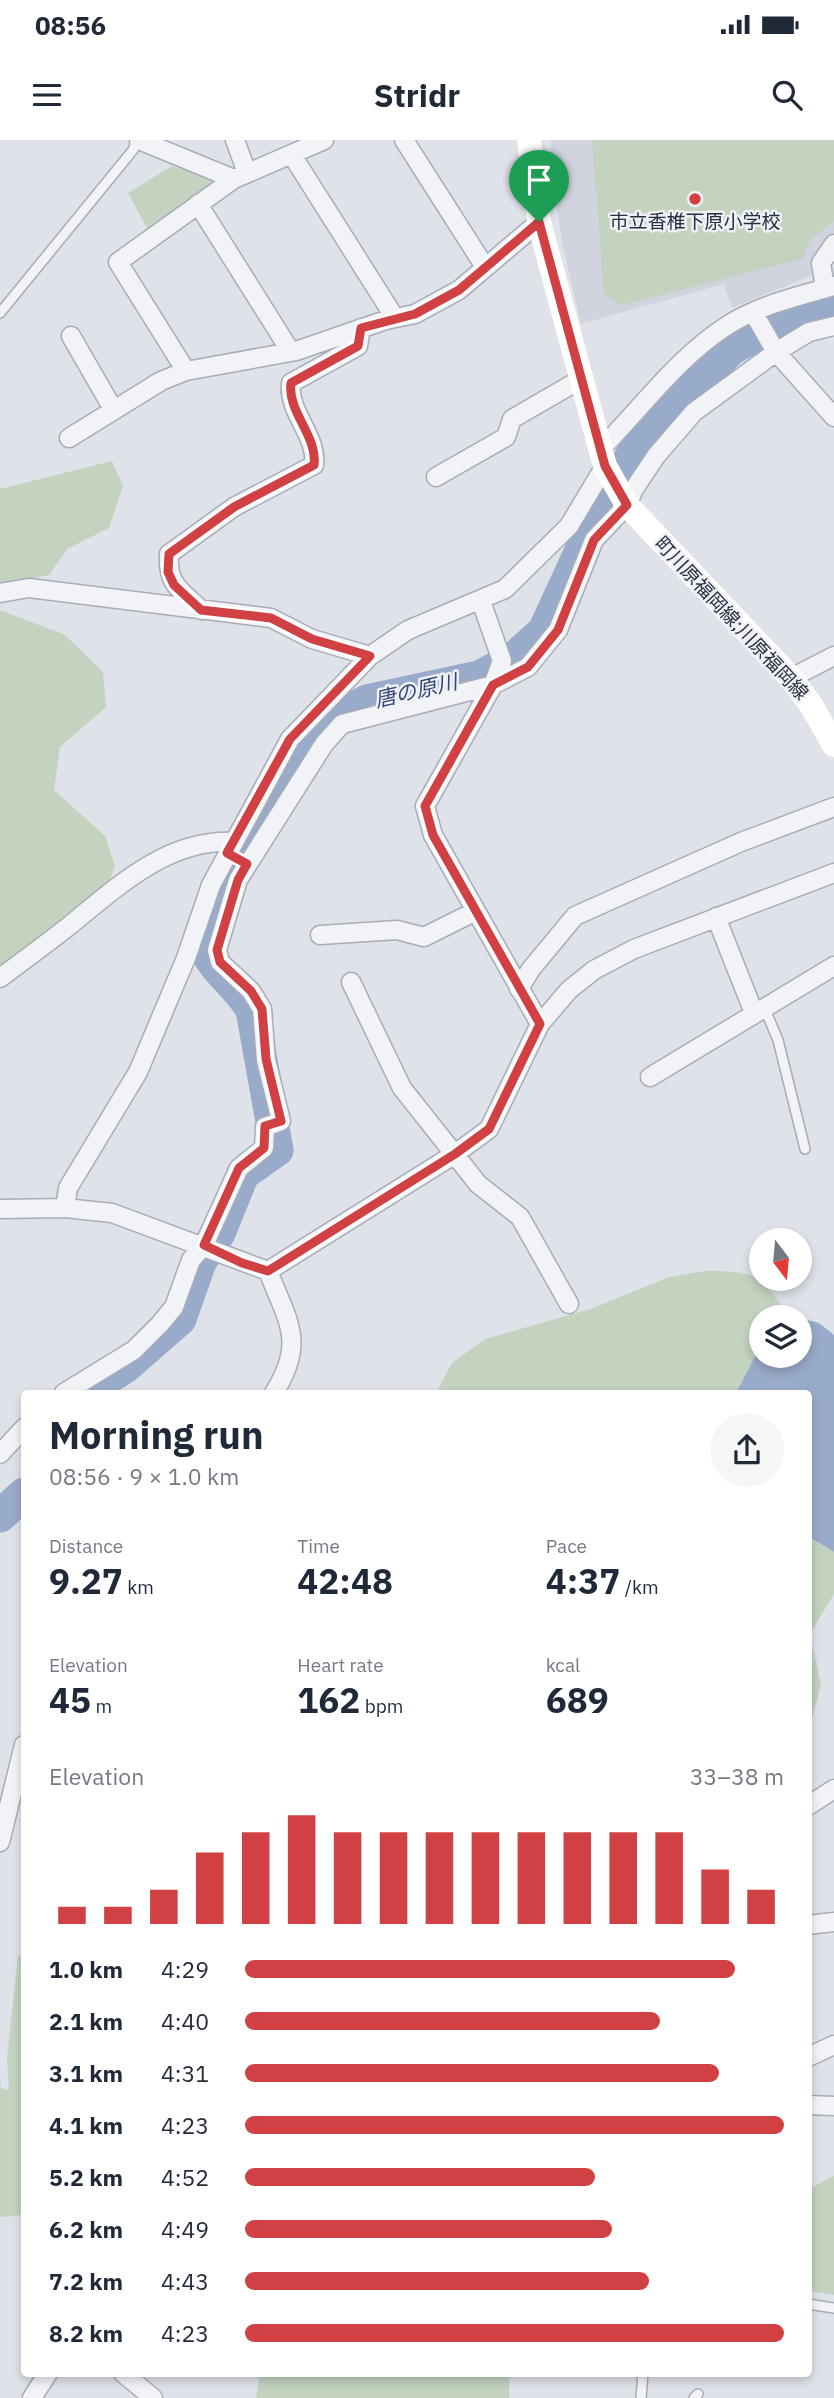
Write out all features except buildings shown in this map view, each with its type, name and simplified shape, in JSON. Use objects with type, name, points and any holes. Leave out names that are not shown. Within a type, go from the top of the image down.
[{"type":"main road","name":"町川原福岡線;川原福岡線","points":[[529,140],[539,222],[603,457],[624,502],[790,678],[811,705],[834,745]]},
{"type":"street","points":[[138,140],[241,176]]},
{"type":"street","points":[[235,140],[241,176]]},
{"type":"street","points":[[187,372],[118,262],[241,176],[324,140]]},
{"type":"street","points":[[404,140],[485,267]]},
{"type":"street","points":[[292,155],[395,318]]},
{"type":"street","points":[[198,204],[291,352]]},
{"type":"street","points":[[69,438],[161,381],[187,372],[291,352],[361,328],[415,314],[448,296],[539,222]]},
{"type":"street","points":[[65,1208],[68,1188],[138,1072],[186,958],[211,885],[290,739],[370,656],[408,630],[505,589],[569,526],[603,457],[685,360],[727,326],[753,312],[830,287],[821,263],[834,244]]},
{"type":"street","points":[[753,312],[776,352],[834,418]]},
{"type":"street","points":[[69,1390],[134,1350],[174,1307],[191,1260],[204,1245],[239,1168],[264,1148],[273,1124],[262,1009],[251,991],[220,962],[217,950],[238,880],[324,744],[342,724],[493,685],[528,667],[558,630],[594,540],[656,456],[694,412],[776,352],[809,332],[834,326]]},
{"type":"street","points":[[201,610],[174,585],[168,572],[169,554],[234,507],[314,465],[316,454],[289,394],[291,383],[358,346],[361,328]]},
{"type":"street","points":[[71,336],[113,409]]},
{"type":"street","points":[[436,477],[506,437],[512,419],[581,379]]},
{"type":"street","points":[[0,593],[29,588],[271,618],[312,639],[370,656]]},
{"type":"street","points":[[481,601],[502,661],[493,685],[425,806],[433,835],[540,1024]]},
{"type":"street","points":[[790,678],[834,656]]},
{"type":"street","points":[[519,989],[538,959],[575,916],[741,842],[834,807]]},
{"type":"street","points":[[0,978],[136,872],[168,855],[216,842],[230,848],[247,864]]},
{"type":"street","points":[[268,1271],[455,1154],[489,1129],[540,1024],[569,990],[594,970],[634,949],[834,873]]},
{"type":"street","points":[[320,935],[397,930],[424,937],[476,911]]},
{"type":"street","points":[[716,917],[759,1010]]},
{"type":"street","points":[[650,1077],[834,966]]},
{"type":"street","points":[[351,982],[402,1088],[478,1184],[520,1217],[569,1304]]},
{"type":"street","points":[[0,1209],[65,1208],[112,1213],[268,1271],[294,1342],[290,1367],[276,1390]]},
{"type":"street","points":[[0,1454],[21,1431]]},
{"type":"street","points":[[0,1842],[21,1757]]},
{"type":"street","points":[[812,1803],[834,1789]]},
{"type":"street","points":[[812,1925],[834,1922]]},
{"type":"street","points":[[812,2055],[834,2045]]},
{"type":"street","points":[[812,2105],[834,2106]]},
{"type":"street","points":[[32,2398],[45,2377]]},
{"type":"street","points":[[128,2377],[153,2398]]},
{"type":"lane","points":[[0,313],[134,150],[138,140]]},
{"type":"lane","points":[[759,1010],[778,1040],[805,1149]]},
{"type":"lane","points":[[812,2305],[834,2308]]},
{"type":"lane","points":[[641,2398],[643,2377]]},
{"type":"shaded area","name":"市立香椎下原小学校","points":[[551,140],[834,140],[834,234],[829,238],[818,273],[732,308],[724,284],[581,324],[563,247],[550,164]]},
{"type":"green space","name":"市立香椎下原小学校","points":[[592,140],[834,140],[834,222],[811,239],[802,259],[622,305],[604,294]]},
{"type":"green space","points":[[172,166],[210,178],[216,183],[148,230],[128,193]]},
{"type":"green space","points":[[112,461],[123,486],[109,528],[67,549],[49,575],[0,584],[0,489]]},
{"type":"green space","points":[[0,610],[65,635],[103,672],[106,707],[60,747],[54,790],[105,836],[115,866],[99,911],[0,976]]},
{"type":"green space","points":[[705,1271],[749,1275],[749,1292],[771,1292],[780,1305],[749,1305],[749,1368],[738,1390],[438,1390],[452,1363],[485,1339],[591,1309],[669,1277]]},
{"type":"green space","points":[[812,1539],[834,1552],[834,1594],[812,1631]]},
{"type":"green space","points":[[812,1643],[821,1685],[812,1718]]},
{"type":"green space","points":[[18,1956],[21,1956],[21,2215],[0,2217],[0,2080],[1,2088],[9,2090],[7,2058]]},
{"type":"green space","points":[[834,2176],[834,2295],[812,2291],[812,2187]]},
{"type":"green space","points":[[259,2377],[509,2377],[509,2398],[256,2398]]},
{"type":"water","points":[[812,1321],[819,1323],[834,1335],[834,1552],[812,1539],[812,1390],[738,1390],[749,1368],[812,1368]]},
{"type":"waterway","name":"唐の原川","points":[[90,1390],[125,1367],[180,1319],[200,1262],[219,1233],[243,1174],[277,1150],[252,1010],[205,949],[225,885],[258,825],[318,735],[343,714],[367,701],[479,677],[513,659],[544,631],[597,516],[636,448],[731,349],[788,318],[834,303]]},
{"type":"waterway","name":"唐の原川","points":[[0,1516],[21,1497]]},
{"type":"place","name":"市立香椎下原小学校","points":[[695,199]]},
{"type":"route","points":[[539,222],[605,466],[627,505],[594,540],[558,630],[528,667],[493,685],[425,806],[433,835],[540,1024],[489,1129],[455,1154],[268,1271],[242,1263],[204,1245],[239,1168],[264,1148],[265,1126],[281,1121],[266,1059],[262,1009],[251,991],[220,962],[217,950],[238,880],[247,864],[227,853],[271,769],[290,739],[370,656],[312,639],[271,618],[201,610],[174,585],[168,572],[169,554],[234,507],[314,465],[316,454],[289,394],[291,383],[358,346],[361,328],[415,314],[459,290],[539,222]]}]
